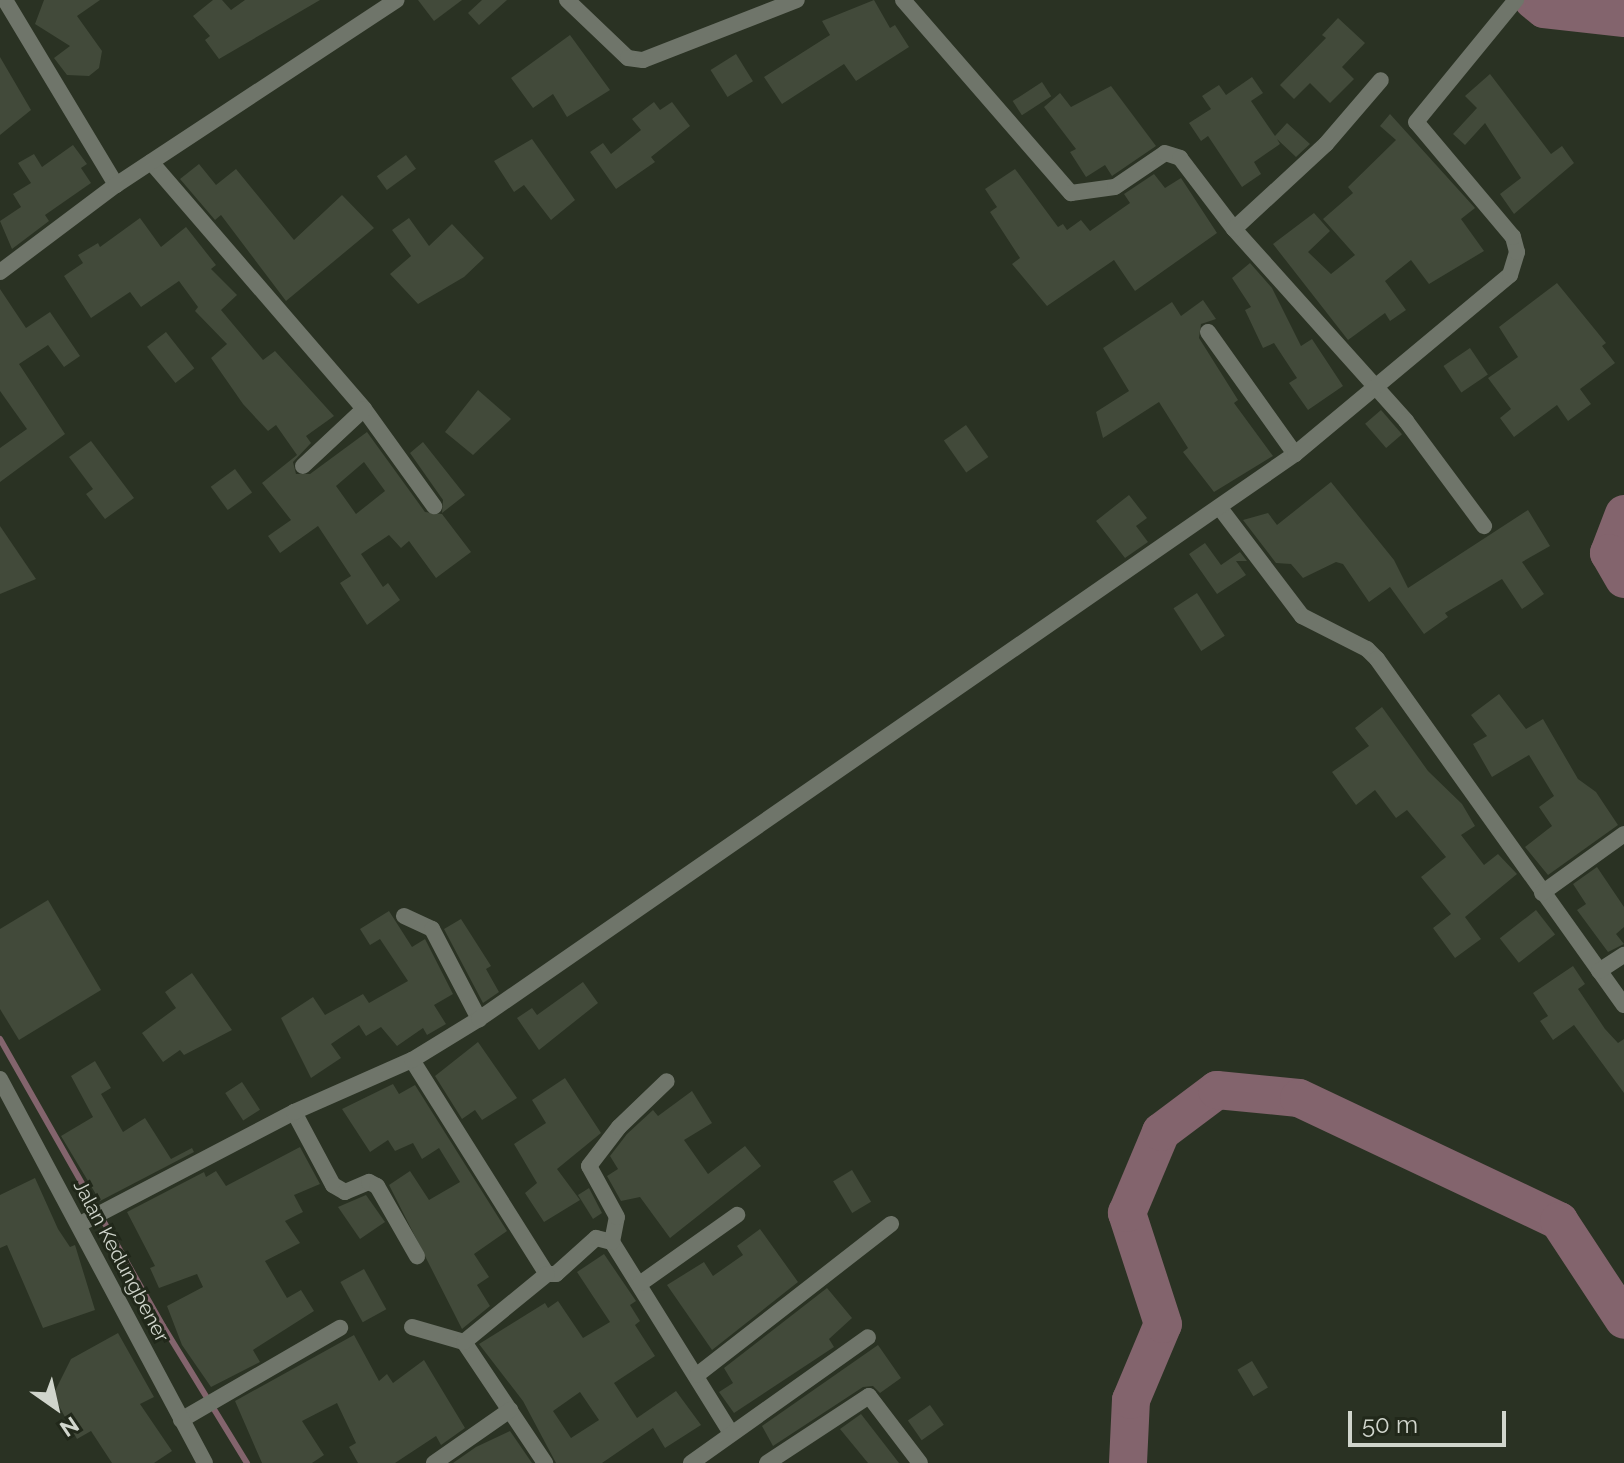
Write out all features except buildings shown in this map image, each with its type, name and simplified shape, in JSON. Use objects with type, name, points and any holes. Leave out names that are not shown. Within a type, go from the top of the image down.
[{"type":"street","points":[[5,0],[116,185]]},
{"type":"street","points":[[0,272],[116,185],[397,0]]},
{"type":"street","points":[[567,0],[628,58],[643,60],[797,0]]},
{"type":"street","points":[[903,0],[1071,193],[1115,187],[1165,153],[1174,155],[1234,229],[1375,388],[1484,526]]},
{"type":"street","points":[[84,1223],[294,1112],[412,1060],[479,1019],[1295,454],[1510,275],[1515,263],[1513,237],[1416,122],[1516,0]]},
{"type":"street","points":[[1234,229],[1326,144],[1381,80]]},
{"type":"street","points":[[151,162],[364,409],[434,506]]},
{"type":"street","points":[[1208,332],[1295,454]]},
{"type":"street","points":[[303,466],[364,409]]},
{"type":"street","points":[[1220,508],[1302,616],[1367,649],[1377,659],[1624,1005]]},
{"type":"street","points":[[1542,893],[1624,834]]},
{"type":"street","points":[[404,916],[432,929],[479,1019]]},
{"type":"street","points":[[1599,971],[1624,955]]},
{"type":"street","points":[[412,1060],[547,1274]]},
{"type":"street","name":"Jalan Kedungbener","points":[[0,1079],[84,1223],[205,1463]]},
{"type":"street","points":[[612,1242],[617,1217],[589,1166],[619,1127],[667,1081]]},
{"type":"street","points":[[294,1112],[333,1185],[345,1192],[369,1182],[377,1186],[417,1256]]},
{"type":"street","points":[[641,1283],[737,1215]]},
{"type":"street","points":[[697,1375],[891,1224]]},
{"type":"street","points":[[464,1342],[547,1274],[556,1274],[596,1238],[612,1242],[641,1283],[731,1433]]},
{"type":"street","points":[[412,1327],[464,1342],[545,1463]]},
{"type":"street","points":[[181,1420],[219,1395],[340,1328]]},
{"type":"street","points":[[702,1460],[731,1433],[868,1337]]},
{"type":"street","points":[[767,1463],[869,1396],[920,1463]]},
{"type":"street","points":[[434,1463],[510,1410]]},
{"type":"waterway","points":[[1533,0],[1544,9],[1624,18]]},
{"type":"waterway","points":[[1624,514],[1609,553],[1624,579]]},
{"type":"waterway","points":[[0,1039],[163,1326],[247,1463]]},
{"type":"waterway","points":[[1128,1463],[1131,1400],[1163,1324],[1127,1213],[1161,1132],[1217,1090],[1299,1098],[1559,1221],[1624,1320]]}]
